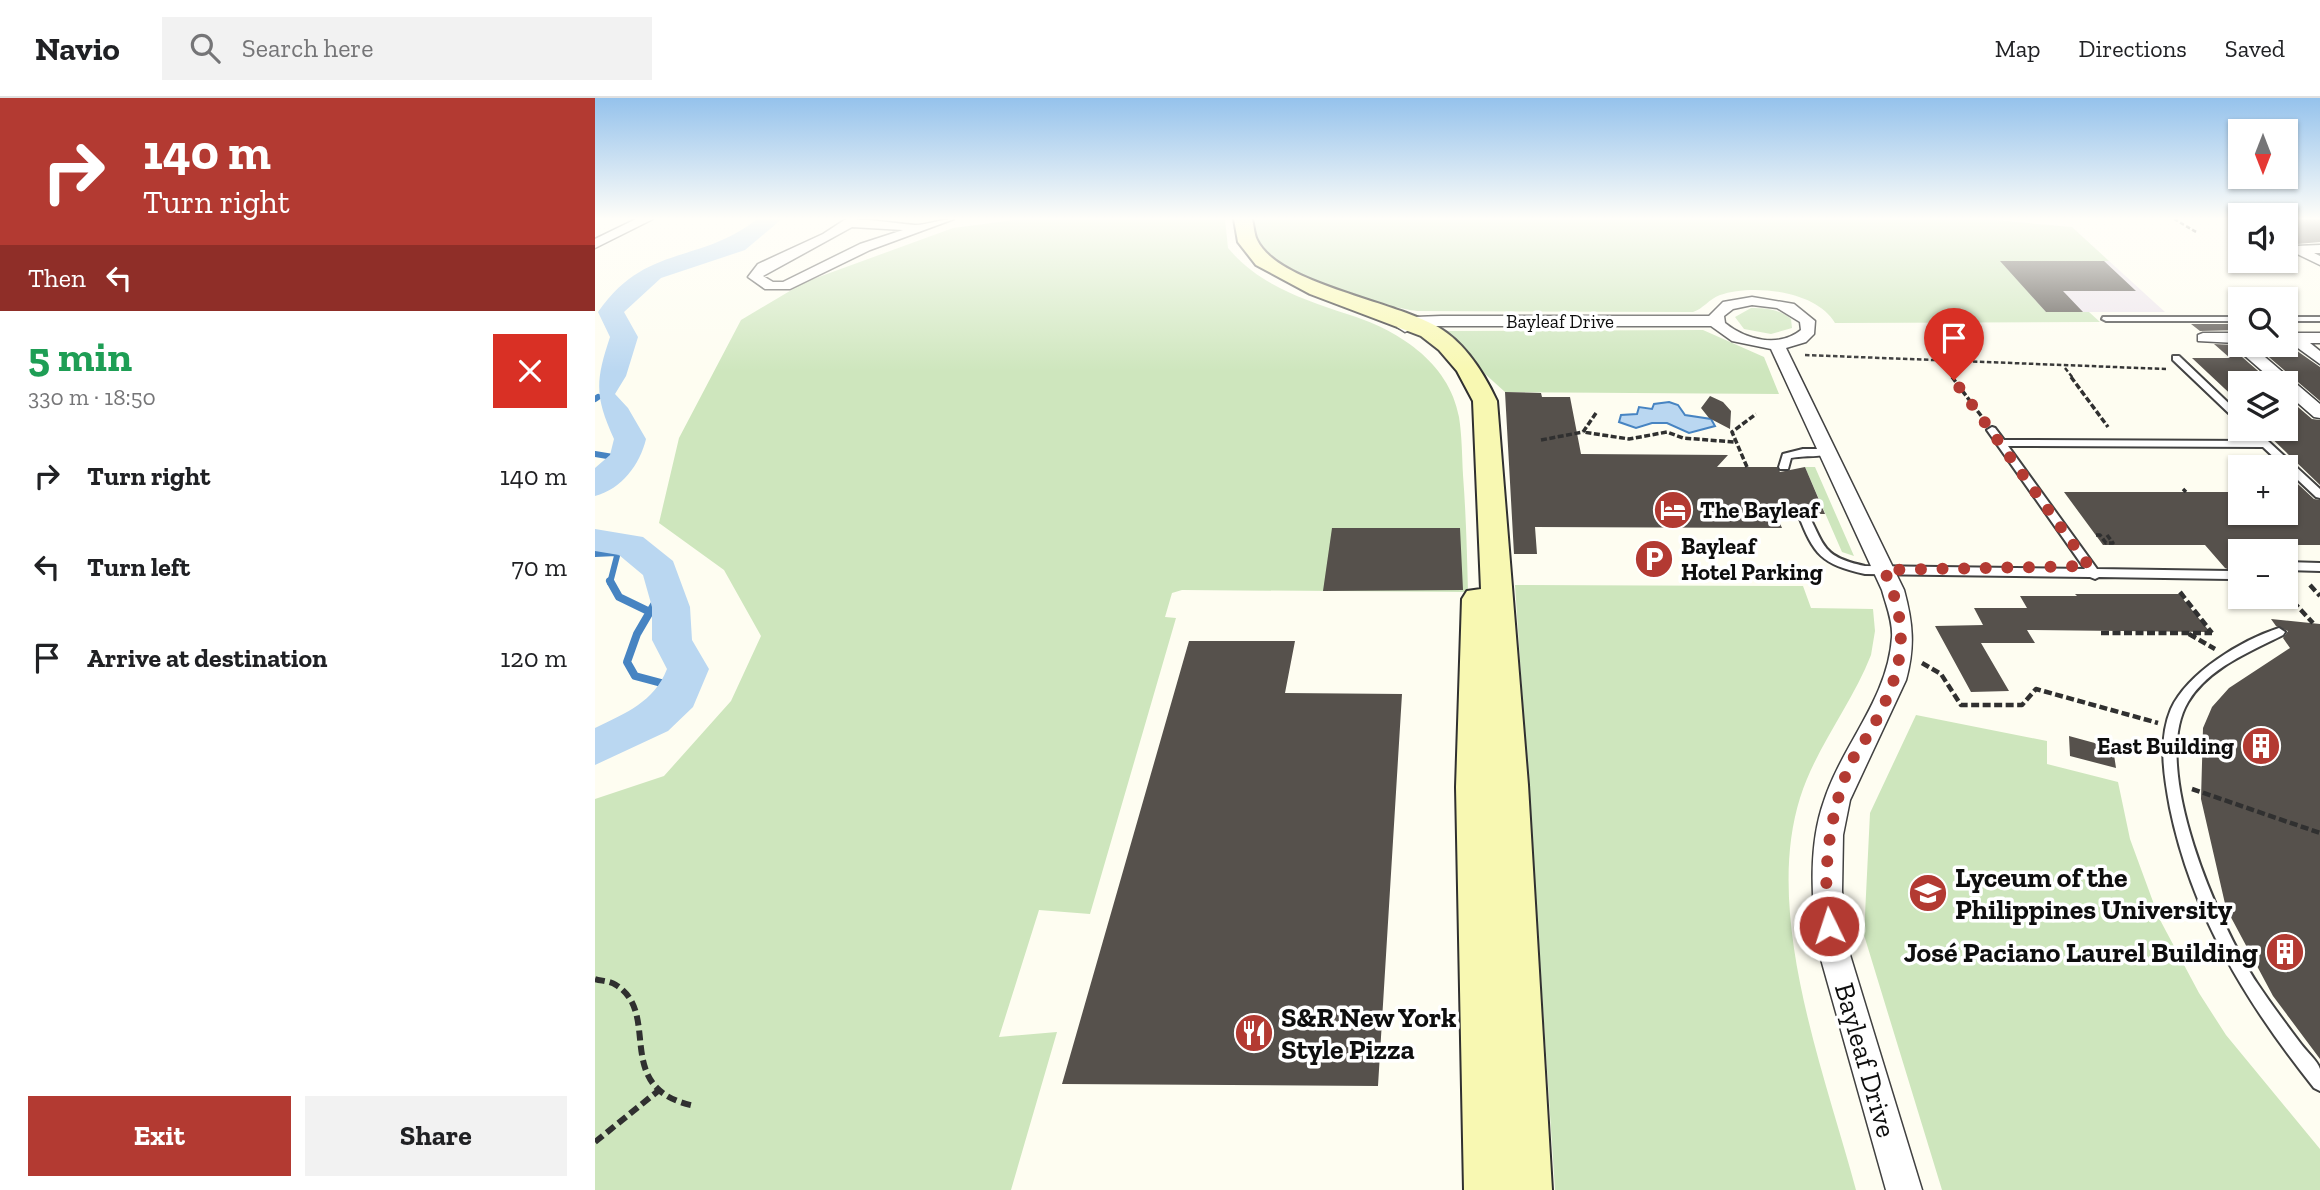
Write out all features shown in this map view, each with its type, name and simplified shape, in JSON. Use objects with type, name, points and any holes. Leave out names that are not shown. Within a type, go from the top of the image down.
[{"type":"street","points":[[759,270],[755,277],[762,282],[785,286],[817,270]]},
{"type":"street","points":[[1261,270],[1431,332],[1461,361],[1479,388],[1488,415],[1509,785],[1526,1190]]},
{"type":"street","points":[[1276,270],[1410,325],[1433,344],[1450,364],[1465,387],[1474,414],[1478,563],[1475,787],[1490,1190]]},
{"type":"street","points":[[1752,301],[1786,306],[1805,317],[1809,327],[1804,336],[1776,344],[1737,337],[1721,328],[1716,321],[1717,312],[1723,307],[1752,301]]},
{"type":"street","name":"Bayleaf Drive","points":[[1410,325],[1716,321]]},
{"type":"street","points":[[2203,338],[2228,340]]},
{"type":"street","points":[[2298,338],[2320,338]]},
{"type":"street","name":"Bayleaf Drive","points":[[1776,344],[1893,590],[1903,637],[1886,700],[1850,765],[1836,804],[1828,869],[1827,908],[1832,944],[1904,1190]]},
{"type":"street","points":[[2298,344],[2320,359]]},
{"type":"street","points":[[2257,357],[2320,413]]},
{"type":"lane","points":[[2106,319],[2228,319]]},
{"type":"lane","points":[[2298,319],[2320,319]]},
{"type":"lane","points":[[2176,358],[2228,408]]},
{"type":"lane","points":[[1992,430],[2092,570]]},
{"type":"lane","points":[[2263,441],[2320,495]]},
{"type":"lane","points":[[2001,443],[2266,444]]},
{"type":"lane","points":[[1784,467],[1786,456],[1803,452],[1829,452]]},
{"type":"lane","points":[[1803,514],[1815,546],[1826,558],[1845,566],[1884,570],[2227,571]]},
{"type":"lane","points":[[2298,569],[2320,566]]},
{"type":"lane","points":[[2298,572],[2320,575]]},
{"type":"lane","points":[[2280,632],[2231,658],[2202,678],[2184,696],[2171,729],[2173,783],[2181,833],[2197,886],[2221,939],[2254,997],[2320,1082]]},
{"type":"path","points":[[1776,344],[1801,355],[1815,357],[2171,369]]},
{"type":"path","points":[[1941,363],[1992,430]]},
{"type":"path","points":[[2065,367],[2108,427]]},
{"type":"path","points":[[1583,432],[1596,413]]},
{"type":"path","points":[[1734,442],[1732,432],[1756,414]]},
{"type":"path","points":[[1541,440],[1583,432],[1629,439],[1667,432],[1683,438],[1734,442],[1739,446],[1747,467]]},
{"type":"path","points":[[2096,535],[2106,543],[2113,543],[2107,535]]},
{"type":"path","points":[[2310,585],[2320,596]]},
{"type":"path","points":[[2101,632],[2212,633],[2180,592]]},
{"type":"path","points":[[2298,607],[2313,623]]},
{"type":"path","points":[[2187,632],[2231,658]]},
{"type":"path","points":[[1922,663],[1943,674],[1961,705],[2022,705],[2036,689],[2142,717],[2171,729]]},
{"type":"path","points":[[2173,783],[2294,827],[2320,833]]},
{"type":"path","points":[[595,979],[617,986],[628,1000],[644,1065],[658,1091],[669,1100],[695,1106]]},
{"type":"path","points":[[595,1142],[658,1091]]},
{"type":"shaded area","points":[[2008,270],[2119,270],[2165,312],[2046,312]]},
{"type":"green space","points":[[838,270],[1251,270],[1282,289],[1314,303],[1365,320],[1418,350],[1444,379],[1453,397],[1459,417],[1461,439],[1468,592],[1182,590],[1172,593],[1165,617],[1176,618],[1090,914],[1039,910],[999,1037],[1057,1032],[1011,1190],[595,1190],[595,799],[664,776],[731,701],[761,636],[724,570],[659,523],[679,438],[741,320],[805,282]]},
{"type":"green space","points":[[1290,270],[2009,270],[2046,312],[2089,312],[2100,322],[1835,323],[1814,303],[1782,292],[1765,290],[1720,295],[1693,312],[1417,311],[1354,296]]},
{"type":"green space","points":[[1751,308],[1782,313],[1791,319],[1792,328],[1771,334],[1744,329],[1735,317]]},
{"type":"green space","points":[[1703,330],[1764,357],[1779,394],[1505,392],[1441,334],[1448,331]]},
{"type":"green space","points":[[1805,467],[1815,467],[1854,556],[1842,552]]},
{"type":"green space","points":[[1515,585],[1803,586],[1811,608],[1873,609],[1875,631],[1871,655],[1815,761],[1800,798],[1791,844],[1789,893],[1793,943],[1802,995],[1856,1190],[1555,1190]]},
{"type":"green space","points":[[1916,715],[2047,741],[2047,764],[2118,782],[2130,839],[2159,918],[2199,993],[2226,1035],[2320,1149],[2320,1190],[1942,1190],[1864,935],[1870,813]]},
{"type":"water","points":[[1669,402],[1678,405],[1685,415],[1711,419],[1715,426],[1689,433],[1667,423],[1652,423],[1636,428],[1619,422],[1621,415],[1637,414],[1639,407],[1652,409],[1654,404]]},
{"type":"building","points":[[2008,270],[2114,270],[2136,291],[2063,291],[2083,312],[2046,312]]},
{"type":"building","points":[[2191,324],[2228,324],[2228,330],[2200,331]]},
{"type":"building","points":[[2214,344],[2228,345],[2228,356]]},
{"type":"building","points":[[2298,352],[2320,367],[2320,401],[2298,382],[2298,371],[2285,371],[2269,357],[2298,357]]},
{"type":"building","points":[[2242,357],[2258,371],[2228,371],[2228,392],[2192,358]]},
{"type":"building","points":[[1505,392],[1541,393],[1542,397],[1570,397],[1581,454],[1728,455],[1717,467],[1777,467],[1780,472],[1805,467],[1825,514],[1811,514],[1807,509],[1799,509],[1796,514],[1776,514],[1782,528],[1535,527],[1537,554],[1514,554]]},
{"type":"building","points":[[1710,396],[1723,402],[1731,411],[1730,429],[1709,418],[1701,408]]},
{"type":"building","points":[[2298,407],[2312,419],[2320,420],[2320,485],[2298,464],[2298,455],[2289,455],[2274,441],[2298,441]]},
{"type":"building","points":[[2298,484],[2314,499],[2320,500],[2320,545],[2298,545],[2298,539],[2228,539],[2228,569],[2205,545],[2103,545],[2064,492],[2228,492],[2228,525],[2298,525]]},
{"type":"building","points":[[1332,528],[1460,528],[1463,590],[1323,591]]},
{"type":"building","points":[[2075,594],[2179,594],[2210,632],[2027,630],[2035,643],[1981,643],[2009,691],[1971,692],[1935,626],[1983,625],[1974,608],[2027,608],[2020,596],[2077,596]]},
{"type":"building","points":[[2271,619],[2320,624],[2320,1059],[2273,996],[2226,908],[2201,799],[2203,728],[2212,707],[2229,688],[2290,648],[2283,638],[2288,631],[2276,626]]},
{"type":"building","points":[[1189,641],[1295,641],[1285,693],[1402,694],[1378,1086],[1062,1084]]},
{"type":"building","points":[[2069,736],[2113,748],[2116,768],[2070,756]]},
{"type":"waterway","points":[[598,397],[611,376],[624,337],[611,312],[639,281],[656,270]]},
{"type":"waterway","points":[[595,397],[603,399],[613,408],[630,439],[625,459],[595,486]]},
{"type":"waterway","points":[[595,454],[625,459]]},
{"type":"waterway","points":[[595,485],[599,482]]},
{"type":"waterway","points":[[595,540],[630,545],[660,570],[671,607],[672,640],[688,669],[678,696],[653,719],[595,748]]},
{"type":"waterway","points":[[607,542],[618,553]]},
{"type":"waterway","points":[[618,553],[637,552]]},
{"type":"waterway","points":[[595,554],[618,553]]},
{"type":"waterway","points":[[610,582],[618,553]]},
{"type":"waterway","points":[[610,582],[619,597],[650,612]]},
{"type":"waterway","points":[[650,612],[665,586]]},
{"type":"waterway","points":[[650,612],[637,634],[627,662],[635,676],[665,684],[671,703]]},
{"type":"place","name":"The Bayleaf","points":[[1673,510]]},
{"type":"place","name":"Bayleaf Hotel Parking","points":[[1654,559]]},
{"type":"place","name":"East Building","points":[[2261,746]]},
{"type":"place","name":"Lyceum of the Philippines University","points":[[1928,893]]},
{"type":"place","name":"José Paciano Laurel Building","points":[[2285,952]]},
{"type":"place","name":"S&R New York Style Pizza","points":[[1254,1033]]},
{"type":"route","points":[[1829,926],[1828,869],[1836,804],[1850,765],[1886,700],[1903,637],[1893,590],[1884,570],[2089,566],[1954,380]]}]
